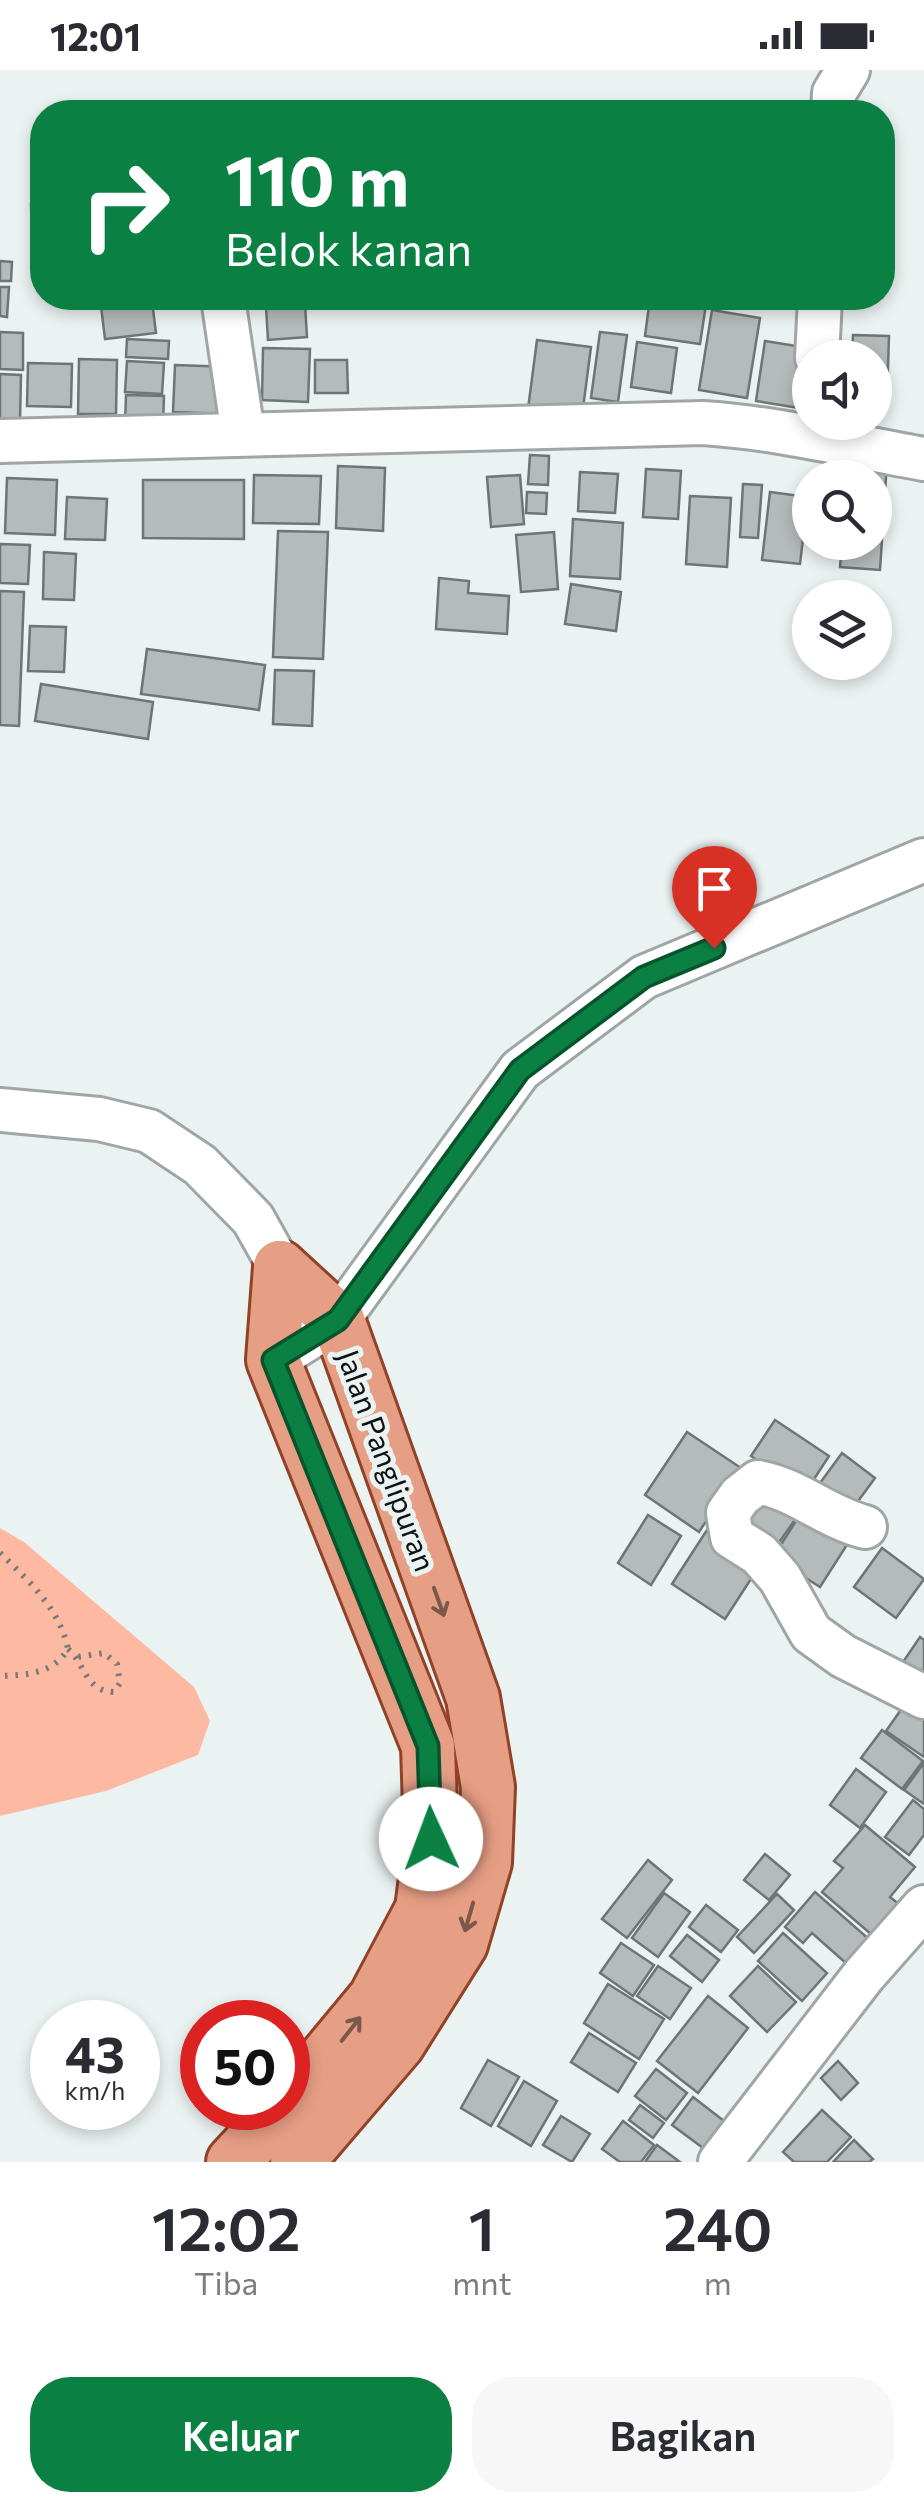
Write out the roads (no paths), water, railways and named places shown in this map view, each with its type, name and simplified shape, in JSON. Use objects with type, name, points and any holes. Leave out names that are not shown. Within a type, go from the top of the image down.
[{"type":"main road","name":"Jalan Panglipuran","points":[[280,1266],[338,1320],[473,1698],[488,1787],[485,1862],[461,1944],[432,1996],[370,2080],[297,2162]]},
{"type":"main road","points":[[280,1266],[273,1360],[428,1746],[431,1839],[422,1909],[374,1998],[310,2079]]},
{"type":"main road","points":[[233,2162],[263,2130]]},
{"type":"street","points":[[834,100],[848,70]]},
{"type":"street","points":[[224,310],[243,434]]},
{"type":"street","points":[[817,340],[819,310]]},
{"type":"street","points":[[0,440],[703,423],[792,428]]},
{"type":"street","points":[[832,440],[841,445],[924,459]]},
{"type":"street","points":[[273,1360],[338,1320],[520,1070],[644,977],[924,860]]},
{"type":"street","points":[[0,1110],[99,1119],[149,1131],[200,1165],[253,1219],[280,1266]]},
{"type":"street","points":[[864,1527],[845,1522],[785,1487],[758,1482],[728,1512],[732,1537],[759,1554],[780,1578],[811,1633],[843,1656],[924,1697]]},
{"type":"street","points":[[720,2162],[864,1975],[924,1906]]}]
